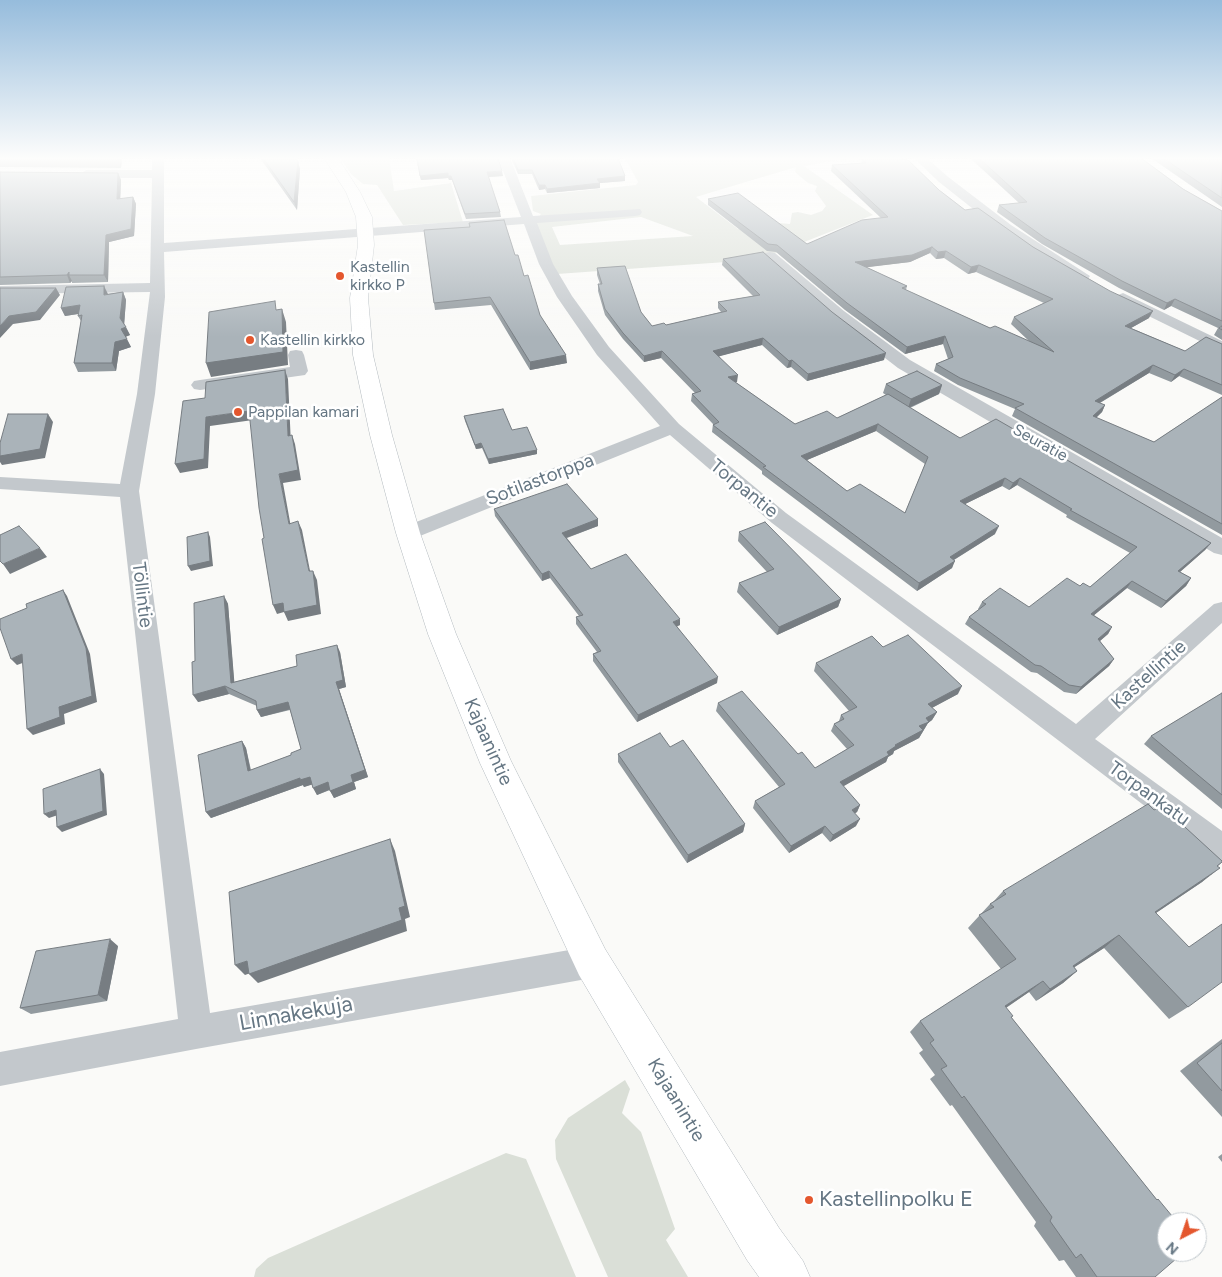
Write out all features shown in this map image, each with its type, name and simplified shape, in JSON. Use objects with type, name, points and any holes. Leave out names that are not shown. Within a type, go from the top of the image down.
[{"type":"main road","name":"Kajaanintie","points":[[363,218],[366,232],[360,298],[363,355],[381,435],[408,533],[442,634],[496,763],[592,962],[763,1244],[787,1277]]},
{"type":"street","name":"Töllintie","points":[[158,218],[157,297],[146,394],[129,491],[196,1032]]},
{"type":"street","name":"Torpantie","points":[[527,218],[546,264],[593,339],[672,428],[780,518],[1076,740]]},
{"type":"street","points":[[159,248],[569,218]]},
{"type":"street","points":[[992,218],[1036,248],[1098,284]]},
{"type":"street","name":"Seuratie","points":[[770,256],[838,314],[904,364],[1222,548]]},
{"type":"street","points":[[0,290],[156,287]]},
{"type":"street","points":[[1113,293],[1222,347]]},
{"type":"street","points":[[200,385],[299,371],[296,355]]},
{"type":"street","name":"Sotilastorppa","points":[[408,533],[672,428]]},
{"type":"street","points":[[0,483],[129,491]]},
{"type":"street","name":"Kastellintie","points":[[1076,740],[1222,610]]},
{"type":"street","name":"Torpankatu","points":[[1076,740],[1222,848]]},
{"type":"street","name":"Linnakekuja","points":[[0,1069],[196,1032],[592,962]]},
{"type":"shaded area","points":[[398,218],[462,218],[463,222],[403,225]]},
{"type":"shaded area","points":[[538,218],[636,218],[552,227],[560,245],[693,236],[643,218],[723,218],[738,229],[768,222],[790,224],[791,218],[866,218],[776,253],[740,261],[557,274],[533,224]]},
{"type":"shaded area","points":[[625,1080],[630,1089],[622,1113],[641,1132],[675,1229],[666,1240],[688,1277],[608,1277],[556,1159],[555,1140],[568,1118]]},
{"type":"shaded area","points":[[506,1153],[526,1159],[576,1277],[254,1277],[256,1269],[268,1258]]},
{"type":"building","points":[[0,218],[132,218],[131,229],[106,235],[104,275],[69,275],[69,272],[67,275],[0,277]]},
{"type":"building","points":[[733,218],[771,218],[807,244],[862,220],[883,218],[992,218],[1033,247],[1110,291],[1153,311],[1125,326],[1185,351],[1206,337],[1222,344],[1222,385],[1184,369],[1175,375],[1153,365],[1095,401],[1105,405],[1093,416],[1154,442],[1222,397],[1222,524],[1015,408],[1024,404],[960,378],[936,364],[953,357],[945,336],[907,347],[847,303],[777,245],[768,244]],"holes":[[[932,247],[938,252],[946,251],[971,267],[979,265],[1053,299],[1014,317],[1054,352],[995,326],[990,328],[902,288],[907,286],[855,262],[912,255]]]},
{"type":"building","points":[[1017,218],[1222,218],[1222,321],[1175,299],[1167,303],[1122,281],[1045,238]]},
{"type":"building","points":[[504,220],[524,276],[528,275],[540,315],[566,355],[530,362],[490,297],[434,303],[424,230],[470,227],[469,223]]},
{"type":"building","points":[[763,252],[832,312],[886,353],[808,374],[792,360],[789,361],[763,338],[713,351],[738,375],[728,377],[795,424],[827,411],[837,418],[888,394],[960,438],[996,419],[1211,543],[1178,571],[1191,578],[1166,601],[1132,581],[1091,614],[1112,627],[1098,639],[1114,659],[1081,687],[1069,685],[1041,666],[1035,665],[969,617],[986,604],[982,602],[1000,588],[1029,607],[1067,578],[1080,586],[1083,583],[1090,587],[1137,547],[1070,510],[1072,509],[1020,478],[1013,483],[1005,478],[960,501],[999,526],[950,557],[955,561],[919,583],[763,467],[766,466],[713,425],[719,422],[692,394],[701,391],[662,351],[644,356],[605,309],[598,284],[602,284],[597,268],[625,266],[641,312],[652,326],[664,323],[666,325],[727,311],[718,302],[760,295],[723,259]],"holes":[[[878,424],[928,457],[905,513],[860,484],[847,491],[801,456]]]},
{"type":"building","points":[[104,286],[104,295],[123,292],[120,318],[126,327],[121,329],[127,339],[115,342],[112,363],[74,363],[82,315],[78,316],[80,305],[61,308],[66,287]]},
{"type":"building","points":[[0,288],[56,288],[36,312],[9,316],[0,326]]},
{"type":"building","name":"Kastellin kirkko","points":[[275,301],[276,310],[282,309],[283,352],[206,363],[209,312]]},
{"type":"building","points":[[285,370],[288,436],[292,435],[298,470],[279,474],[289,524],[298,521],[309,571],[313,571],[317,605],[284,612],[283,603],[273,605],[262,539],[264,538],[249,411],[206,417],[204,459],[175,464],[183,401],[205,398],[206,382]]},
{"type":"building","points":[[917,371],[942,385],[911,399],[886,384]]},
{"type":"building","points":[[503,409],[512,430],[527,427],[537,450],[488,459],[481,443],[475,445],[464,416]]},
{"type":"building","points":[[8,414],[48,414],[40,449],[0,456],[0,443]]},
{"type":"building","points":[[567,484],[598,519],[562,533],[591,569],[626,554],[680,619],[673,622],[718,677],[638,715],[593,654],[601,651],[576,617],[583,615],[549,571],[542,574],[494,509]]},
{"type":"building","points":[[765,522],[841,599],[779,627],[739,583],[774,569],[739,532]]},
{"type":"building","points":[[19,526],[40,548],[3,564],[0,561],[0,535]]},
{"type":"building","points":[[208,532],[210,561],[188,566],[187,537]]},
{"type":"building","points":[[63,590],[86,648],[92,696],[59,707],[60,717],[27,729],[22,654],[11,659],[0,628],[0,619],[27,608],[26,604]]},
{"type":"building","points":[[224,596],[231,683],[297,666],[296,655],[337,645],[343,680],[336,682],[365,770],[351,775],[353,782],[330,791],[328,782],[313,788],[310,777],[300,780],[300,778],[206,812],[198,755],[242,741],[248,771],[291,755],[291,753],[301,749],[288,702],[257,710],[256,701],[225,686],[193,695],[192,662],[195,661],[194,603]]},
{"type":"building","points":[[908,635],[962,686],[928,704],[937,712],[926,718],[929,722],[919,726],[923,730],[895,745],[887,752],[889,755],[840,782],[860,805],[852,810],[860,819],[833,835],[825,826],[791,846],[755,801],[785,784],[718,703],[742,691],[798,754],[802,752],[815,768],[854,745],[834,724],[844,719],[841,715],[857,707],[816,663],[872,636],[883,647]]},
{"type":"building","points":[[1222,693],[1222,795],[1151,736]]},
{"type":"building","points":[[660,733],[670,747],[683,740],[745,824],[688,855],[618,754]]},
{"type":"building","points":[[100,769],[103,811],[57,827],[56,810],[44,814],[43,789]]},
{"type":"building","points":[[1148,804],[1154,810],[1162,806],[1222,861],[1217,866],[1220,868],[1155,912],[1189,947],[1222,924],[1222,982],[1188,1007],[1119,935],[1073,966],[1077,971],[1050,989],[1043,981],[1005,1006],[1013,1016],[1011,1017],[1157,1200],[1169,1212],[1157,1212],[1157,1262],[1172,1262],[1155,1277],[1097,1277],[1081,1254],[1076,1258],[1050,1221],[1052,1217],[964,1096],[962,1098],[941,1069],[947,1066],[930,1043],[934,1040],[920,1021],[1016,959],[979,915],[994,907],[990,904],[1006,894],[1003,891]]},
{"type":"building","points":[[390,839],[405,906],[399,908],[402,920],[249,974],[247,961],[235,965],[229,892]]},
{"type":"building","points":[[110,939],[98,995],[20,1008],[36,951]]},
{"type":"building","points":[[1222,1043],[1222,1091],[1197,1063]]},
{"type":"place","name":"Kastellin kirkko P","points":[[340,276]]},
{"type":"place","name":"Kastellin kirkko","points":[[250,340]]},
{"type":"place","name":"Pappilan kamari","points":[[238,412]]},
{"type":"place","name":"Kastellinpolku E","points":[[809,1200]]}]
